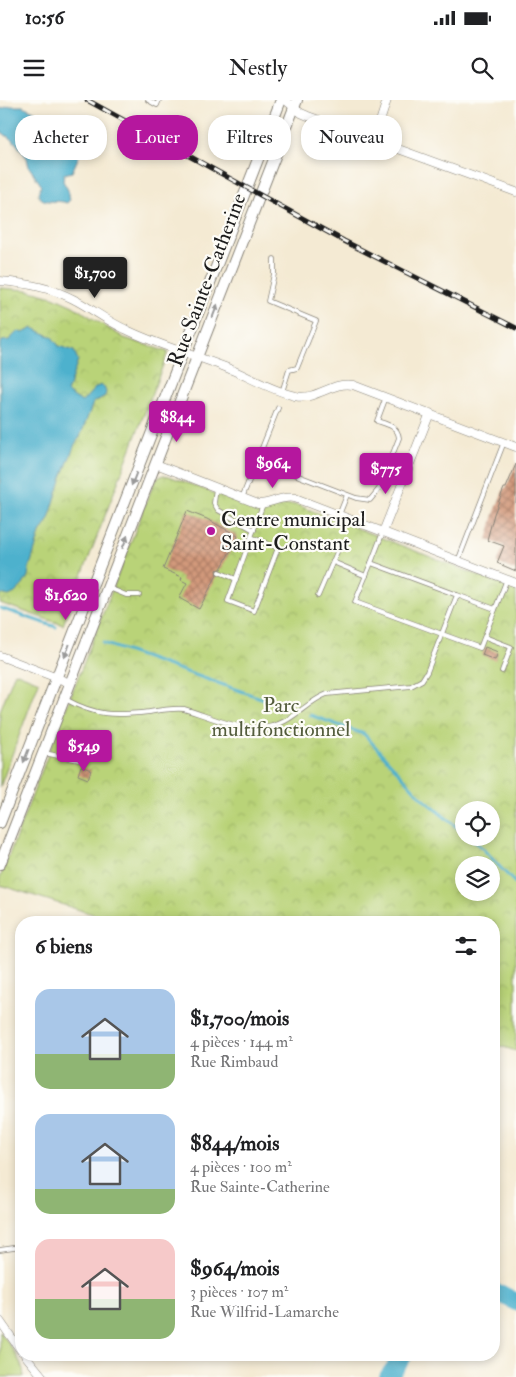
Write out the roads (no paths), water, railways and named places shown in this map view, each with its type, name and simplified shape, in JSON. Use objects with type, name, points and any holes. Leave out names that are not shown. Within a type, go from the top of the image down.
[{"type":"street","name":"Rue Sainte-Catherine","points":[[0,823],[280,100]]},
{"type":"street","points":[[285,100],[295,104],[307,115]]},
{"type":"street","points":[[382,115],[387,100]]},
{"type":"street","name":"Rue Sainte-Catherine","points":[[0,864],[295,104]]},
{"type":"street","points":[[402,150],[516,192]]},
{"type":"street","points":[[0,281],[27,283],[56,291],[74,299],[126,330],[183,351],[282,392],[295,396],[309,396],[349,384],[516,447]]},
{"type":"street","points":[[384,532],[430,413]]},
{"type":"street","points":[[156,464],[242,498],[263,504],[291,497],[516,583]]},
{"type":"street","points":[[0,656],[70,683]]},
{"type":"street","points":[[0,1321],[15,1342]]},
{"type":"street","points":[[30,1361],[43,1377]]},
{"type":"lane","points":[[148,100],[157,105],[159,100]]},
{"type":"lane","points":[[274,259],[273,283],[268,301],[316,321],[297,368],[290,370],[282,392]]},
{"type":"lane","points":[[257,460],[347,495],[367,500],[374,496],[379,489],[398,438],[397,431],[394,428],[377,420],[386,397]]},
{"type":"lane","points":[[242,498],[278,408]]},
{"type":"lane","points":[[458,560],[504,442]]},
{"type":"lane","points":[[216,488],[214,503],[218,510],[254,530]]},
{"type":"lane","points":[[339,514],[347,495]]},
{"type":"lane","points":[[251,537],[278,548],[254,610],[228,600],[263,504]]},
{"type":"lane","points":[[384,532],[355,602],[480,648],[507,579]]},
{"type":"lane","points":[[318,596],[340,545]]},
{"type":"lane","points":[[333,562],[366,576]]},
{"type":"lane","points":[[371,563],[495,609]]},
{"type":"lane","points":[[219,572],[236,579]]},
{"type":"lane","points":[[106,588],[126,594],[139,595]]},
{"type":"lane","points":[[65,699],[102,714],[130,714],[175,708],[246,728],[260,729],[274,726],[327,694],[411,686],[422,680],[427,672],[457,595]]},
{"type":"lane","points":[[485,637],[511,648],[502,671]]},
{"type":"lane","points":[[44,753],[84,761],[94,739]]},
{"type":"lane","points":[[0,1250],[15,1248]]},
{"type":"water","points":[[10,106],[23,106],[43,115],[15,115],[15,142],[0,131],[0,109]]},
{"type":"water","points":[[27,160],[77,160],[72,172],[64,174],[63,181],[68,190],[70,200],[67,203],[47,201],[41,198],[38,195],[41,185],[29,167]]},
{"type":"water","points":[[33,328],[52,337],[59,346],[74,351],[78,360],[67,392],[82,402],[100,385],[104,387],[106,392],[105,396],[93,403],[80,437],[75,444],[49,519],[40,533],[28,576],[23,585],[9,596],[0,594],[0,344],[2,341],[9,340],[18,331],[23,333]]},
{"type":"waterway","points":[[0,608],[56,627]]},
{"type":"waterway","points":[[103,643],[290,708]]},
{"type":"waterway","points":[[310,715],[364,734],[423,799],[455,826]]},
{"type":"waterway","points":[[480,846],[516,884]]},
{"type":"waterway","points":[[500,1294],[516,1302]]},
{"type":"waterway","points":[[388,1377],[400,1361]]},
{"type":"railway","points":[[87,100],[344,241],[516,328]]},
{"type":"place","name":"Centre municipal Saint-Constant","points":[[211,531]]},
{"type":"park label","name":"Parc multifonctionnel","points":[[281,717]]}]
